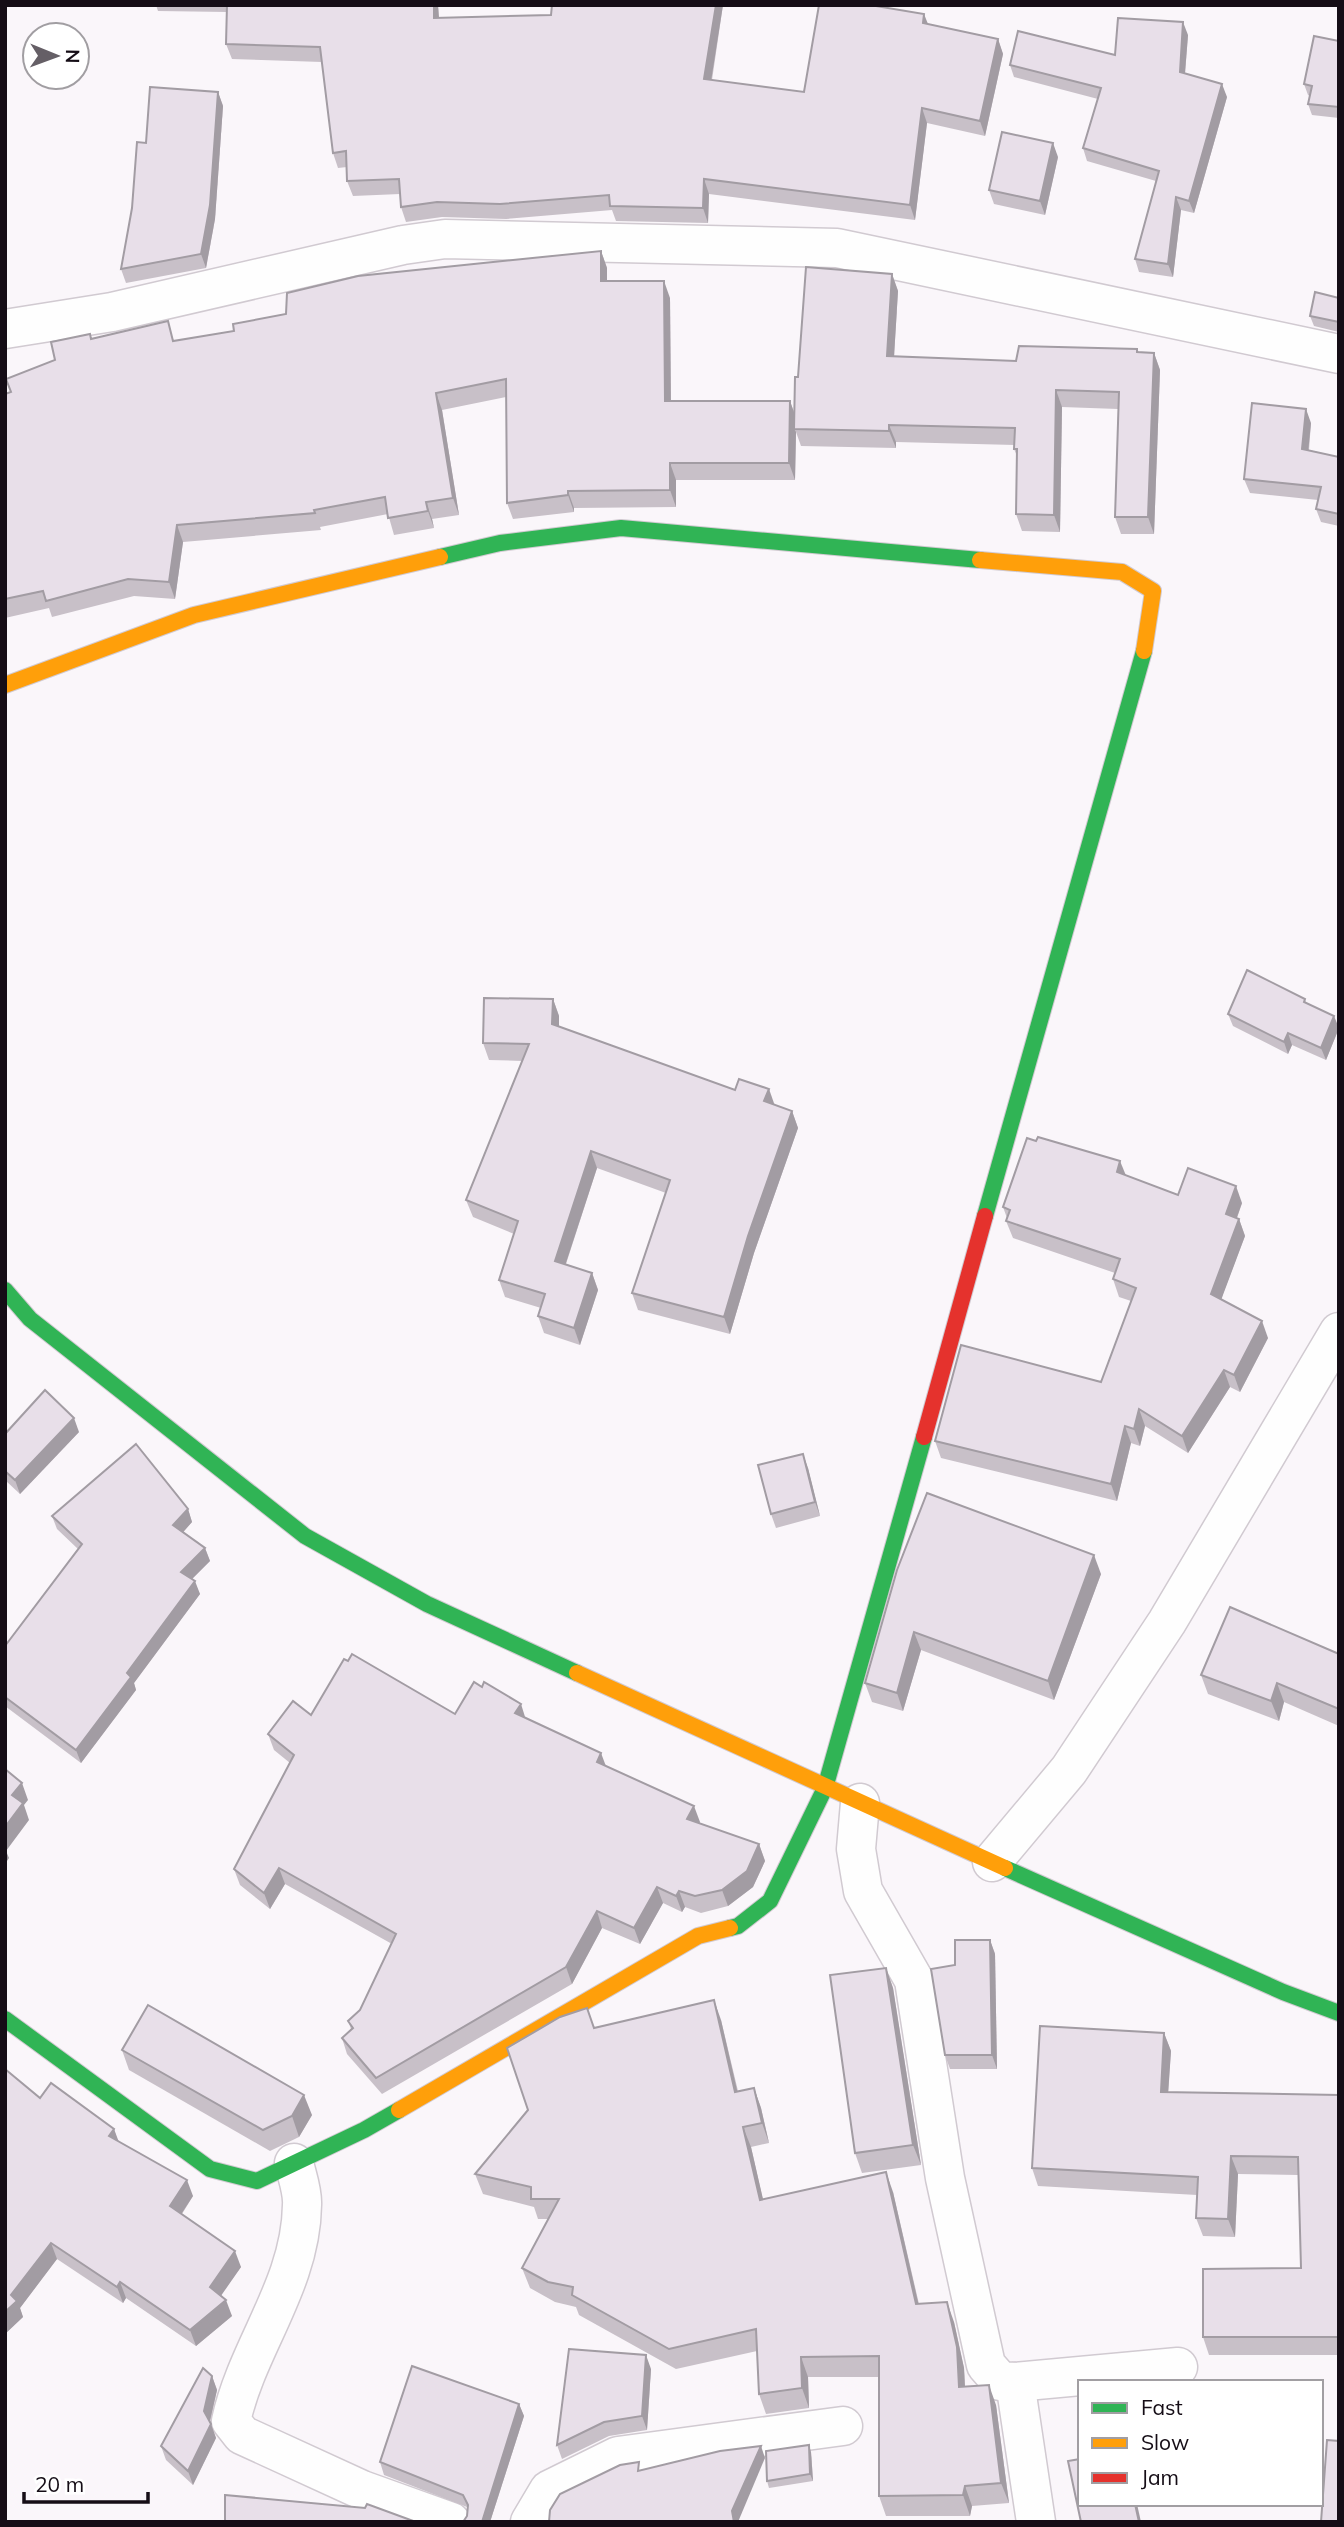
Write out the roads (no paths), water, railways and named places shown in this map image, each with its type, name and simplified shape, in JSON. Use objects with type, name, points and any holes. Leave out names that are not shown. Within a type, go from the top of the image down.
[{"type":"street","points":[[5,329],[112,312],[404,245],[445,239],[837,248],[1339,354]]},
{"type":"street","points":[[5,685],[194,615],[500,543],[621,528],[1122,572],[1153,591],[1145,647],[825,1788],[771,1901],[738,1926],[698,1936],[364,2130],[257,2181],[210,2169],[5,2019]]},
{"type":"street","points":[[5,1290],[30,1319],[304,1536],[427,1604],[825,1788],[1283,1992],[1339,2013]]},
{"type":"street","points":[[992,1862],[1069,1770],[1167,1622],[1339,1332]]},
{"type":"street","points":[[860,1803],[856,1849],[863,1891],[914,1980],[945,2178],[986,2365],[1000,2381],[1015,2382],[1178,2367]]},
{"type":"street","points":[[294,2163],[303,2203],[299,2239],[282,2297],[237,2395],[230,2421],[242,2435],[362,2490],[451,2522]]},
{"type":"street","points":[[1015,2382],[1036,2522]]},
{"type":"street","points":[[530,2522],[549,2490],[618,2456],[843,2426]]}]
